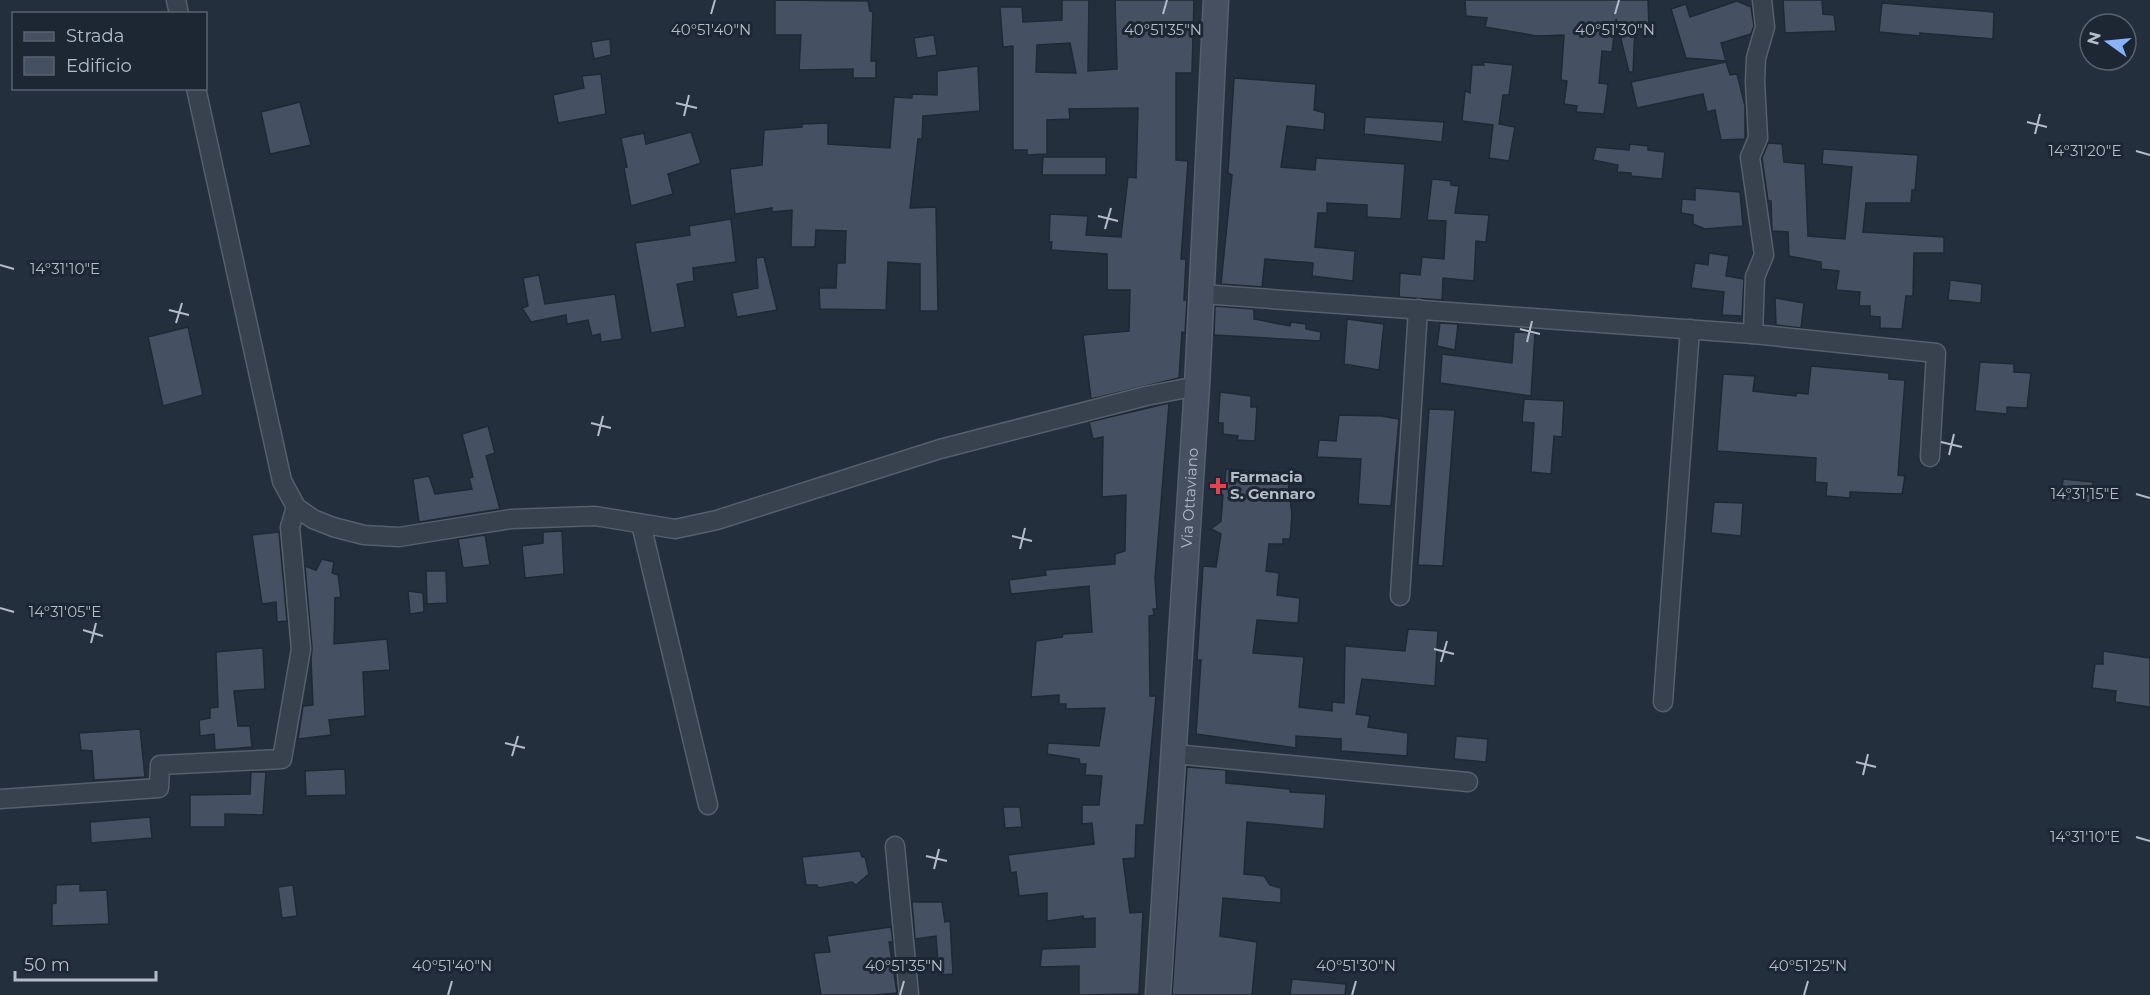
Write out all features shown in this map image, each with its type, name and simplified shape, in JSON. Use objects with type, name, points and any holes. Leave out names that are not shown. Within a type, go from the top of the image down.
[{"type":"main road","name":"Via Ottaviano","points":[[1158,995],[1197,386],[1216,0]]},
{"type":"street","points":[[1754,334],[1755,277],[1764,255],[1750,157],[1758,138],[1755,58],[1765,27],[1762,0]]},
{"type":"street","points":[[196,90],[282,482],[296,507],[314,519],[333,527],[364,535],[399,537],[511,519],[595,516],[675,529],[717,520],[940,449],[1146,396],[1197,386]]},
{"type":"street","points":[[1202,294],[1754,334],[1936,353],[1930,457]]},
{"type":"street","points":[[1400,596],[1418,309]]},
{"type":"street","points":[[1663,702],[1690,329]]},
{"type":"street","points":[[0,799],[159,788],[160,765],[282,759],[301,649],[290,527],[296,507]]},
{"type":"street","points":[[641,524],[708,806]]},
{"type":"street","points":[[1174,754],[1468,782]]},
{"type":"street","points":[[895,846],[909,995]]},
{"type":"building","points":[[775,0],[868,1],[870,11],[873,12],[871,61],[876,61],[876,78],[853,78],[853,69],[799,70],[801,35],[775,35]]},
{"type":"building","points":[[1062,0],[1089,0],[1088,71],[1117,69],[1115,0],[1194,0],[1192,73],[1176,73],[1176,160],[1188,161],[1181,259],[1186,259],[1184,300],[1187,300],[1179,378],[1091,399],[1083,335],[1129,331],[1130,290],[1107,290],[1107,254],[1051,250],[1050,214],[1088,216],[1086,235],[1121,237],[1128,177],[1136,178],[1138,108],[1069,109],[1070,119],[1047,120],[1047,154],[1027,155],[1027,150],[1013,150],[1013,46],[1003,47],[1000,7],[1022,7],[1023,22],[1062,20]],"holes":[[[1070,43],[1076,73],[1036,72],[1037,45]]]},
{"type":"building","points":[[1465,0],[1648,0],[1649,27],[1635,27],[1633,72],[1629,72],[1616,19],[1612,52],[1602,51],[1599,83],[1608,84],[1604,114],[1576,112],[1577,106],[1564,104],[1567,81],[1561,80],[1564,35],[1537,36],[1485,27],[1487,18],[1466,16]]},
{"type":"building","points":[[1783,0],[1822,0],[1823,14],[1834,15],[1836,31],[1785,33]]},
{"type":"building","points":[[1737,1],[1751,7],[1754,26],[1751,34],[1721,43],[1726,61],[1686,58],[1671,9],[1686,4],[1690,17]]},
{"type":"building","points":[[1882,3],[1994,12],[1993,39],[1879,32]]},
{"type":"building","points":[[934,35],[937,55],[917,58],[914,38]]},
{"type":"building","points":[[610,39],[611,55],[594,59],[591,42]]},
{"type":"building","points":[[1483,62],[1513,65],[1509,95],[1503,95],[1499,124],[1515,127],[1509,161],[1489,158],[1493,125],[1462,121],[1465,91],[1470,93],[1472,65],[1484,65]]},
{"type":"building","points":[[1726,62],[1730,75],[1737,74],[1745,106],[1745,139],[1721,140],[1715,110],[1707,112],[1703,94],[1637,108],[1631,82]]},
{"type":"building","points":[[978,66],[980,111],[923,116],[922,139],[918,139],[910,208],[936,207],[938,311],[920,311],[920,264],[888,262],[886,310],[820,309],[819,288],[836,288],[837,263],[845,263],[846,231],[816,230],[815,247],[791,247],[792,210],[772,212],[772,208],[735,214],[730,169],[762,165],[764,130],[802,127],[802,124],[828,123],[828,144],[890,148],[894,97],[912,98],[912,94],[937,95],[937,71]]},
{"type":"building","points":[[601,74],[606,114],[558,123],[553,95],[584,88],[582,76]]},
{"type":"building","points":[[1234,78],[1316,84],[1314,110],[1325,113],[1324,130],[1287,126],[1281,167],[1315,170],[1316,158],[1405,164],[1401,219],[1367,217],[1367,205],[1327,203],[1327,213],[1318,213],[1315,247],[1355,251],[1353,281],[1312,276],[1313,263],[1265,259],[1262,287],[1221,284],[1232,175],[1228,173]]},
{"type":"building","points":[[300,102],[311,145],[270,154],[261,112]]},
{"type":"building","points":[[1365,117],[1444,122],[1442,142],[1364,134]]},
{"type":"building","points":[[691,132],[701,163],[668,174],[673,194],[631,206],[621,138],[644,133],[646,144]]},
{"type":"building","points":[[1768,143],[1782,144],[1784,162],[1805,164],[1808,236],[1845,239],[1852,167],[1822,164],[1823,149],[1918,155],[1915,190],[1912,190],[1911,203],[1866,203],[1863,232],[1944,237],[1944,253],[1914,253],[1913,296],[1906,296],[1902,329],[1880,328],[1880,317],[1870,316],[1870,306],[1859,306],[1860,292],[1836,290],[1839,271],[1821,269],[1821,262],[1789,256],[1788,232],[1772,231],[1771,201],[1768,201],[1762,158]]},
{"type":"building","points":[[1630,144],[1648,146],[1648,150],[1665,152],[1662,179],[1631,176],[1631,173],[1617,172],[1618,165],[1593,160],[1596,147],[1629,150]]},
{"type":"building","points":[[1043,157],[1106,157],[1106,175],[1042,175]]},
{"type":"building","points":[[1432,179],[1451,181],[1451,185],[1459,186],[1455,213],[1489,215],[1486,242],[1476,241],[1474,281],[1443,278],[1442,300],[1399,297],[1400,273],[1420,275],[1422,257],[1444,259],[1446,221],[1427,220]]},
{"type":"building","points":[[1695,188],[1740,192],[1743,226],[1703,229],[1693,224],[1693,215],[1681,213],[1682,199],[1695,200]]},
{"type":"building","points":[[731,219],[736,262],[693,268],[694,281],[677,284],[685,327],[651,333],[635,243],[690,235],[689,226]]},
{"type":"building","points":[[1709,253],[1729,256],[1726,276],[1744,279],[1742,316],[1722,315],[1724,292],[1691,288],[1695,263],[1708,265]]},
{"type":"building","points":[[764,257],[777,310],[737,317],[732,293],[758,288],[756,258]]},
{"type":"building","points":[[539,275],[545,304],[615,294],[622,339],[601,342],[600,334],[592,336],[588,320],[567,324],[566,315],[531,322],[522,308],[528,306],[523,278]]},
{"type":"building","points":[[1950,280],[1982,284],[1981,303],[1948,300]]},
{"type":"building","points":[[1775,298],[1804,303],[1801,328],[1776,325]]},
{"type":"building","points":[[1215,306],[1254,309],[1254,319],[1290,326],[1291,322],[1306,324],[1306,329],[1321,332],[1320,341],[1214,335]]},
{"type":"building","points":[[1347,319],[1384,324],[1379,370],[1344,364]]},
{"type":"building","points":[[1440,323],[1458,324],[1455,350],[1437,346]]},
{"type":"building","points":[[188,327],[203,395],[163,406],[148,337]]},
{"type":"building","points":[[1514,332],[1535,333],[1531,396],[1440,383],[1442,354],[1512,363]]},
{"type":"building","points":[[1980,362],[2014,364],[2014,372],[2031,373],[2027,408],[2007,407],[2007,414],[1975,411]]},
{"type":"building","points":[[1811,366],[1889,373],[1889,379],[1905,380],[1898,475],[1905,476],[1902,494],[1850,492],[1850,498],[1826,496],[1827,483],[1815,482],[1816,458],[1717,451],[1723,374],[1755,376],[1753,391],[1796,396],[1796,393],[1808,394]]},
{"type":"building","points":[[1220,392],[1251,396],[1251,407],[1257,407],[1255,441],[1237,440],[1238,436],[1223,434],[1223,423],[1218,423]]},
{"type":"building","points":[[1524,399],[1564,401],[1562,437],[1554,436],[1551,474],[1531,472],[1534,423],[1522,422]]},
{"type":"building","points":[[1169,403],[1155,578],[1157,609],[1153,609],[1154,615],[1149,616],[1150,696],[1156,696],[1144,825],[1136,825],[1135,858],[1123,859],[1130,913],[1143,912],[1139,994],[1079,995],[1079,966],[1040,967],[1042,949],[1095,947],[1095,918],[1084,919],[1083,916],[1047,921],[1047,893],[1019,896],[1016,872],[1011,873],[1008,855],[1094,844],[1092,823],[1082,824],[1082,805],[1099,805],[1102,776],[1085,775],[1086,764],[1080,764],[1079,759],[1047,754],[1048,743],[1099,746],[1105,708],[1066,709],[1066,704],[1059,704],[1059,695],[1031,697],[1036,641],[1062,637],[1063,634],[1092,632],[1089,586],[1011,594],[1009,580],[1046,575],[1045,570],[1115,564],[1115,554],[1125,551],[1126,495],[1102,497],[1103,437],[1093,439],[1089,422]]},
{"type":"building","points":[[1429,409],[1455,410],[1443,566],[1418,565]]},
{"type":"building","points":[[1339,415],[1399,419],[1391,506],[1358,504],[1361,459],[1317,457],[1319,440],[1336,441]]},
{"type":"building","points":[[488,426],[495,453],[486,456],[500,509],[419,522],[413,479],[429,476],[435,494],[472,489],[469,478],[473,477],[462,434]]},
{"type":"building","points":[[1226,469],[1253,471],[1252,475],[1275,476],[1275,480],[1288,481],[1292,515],[1290,539],[1283,539],[1283,544],[1269,544],[1266,571],[1279,573],[1277,595],[1300,598],[1298,623],[1257,620],[1253,653],[1304,657],[1299,707],[1332,711],[1332,702],[1344,703],[1345,646],[1405,651],[1408,629],[1438,631],[1435,686],[1362,679],[1356,714],[1370,716],[1368,727],[1408,733],[1407,756],[1341,751],[1341,739],[1296,736],[1296,748],[1196,734],[1201,660],[1197,660],[1203,566],[1216,567],[1221,534],[1211,529],[1221,521],[1223,495],[1219,491],[1225,481]]},
{"type":"building","points":[[2063,479],[2093,482],[2090,503],[2061,500]]},
{"type":"building","points":[[1714,502],[1743,503],[1741,536],[1711,533]]},
{"type":"building","points":[[562,531],[564,574],[525,578],[522,546],[543,543],[543,532]]},
{"type":"building","points":[[279,532],[287,621],[277,622],[276,602],[262,604],[252,535]]},
{"type":"building","points":[[485,535],[490,565],[463,568],[458,539]]},
{"type":"building","points":[[322,559],[334,562],[332,573],[338,575],[341,597],[335,598],[334,644],[387,639],[390,670],[363,672],[365,716],[329,720],[331,735],[298,739],[303,706],[313,705],[312,648],[305,566],[316,570]]},
{"type":"building","points":[[426,571],[446,571],[447,603],[427,604]]},
{"type":"building","points":[[408,591],[423,593],[424,612],[410,614]]},
{"type":"building","points":[[263,648],[265,689],[234,691],[238,726],[250,726],[252,747],[215,750],[214,734],[200,736],[199,720],[210,718],[210,708],[218,707],[216,652]]},
{"type":"building","points":[[2103,651],[2150,658],[2150,707],[2115,702],[2116,691],[2092,688],[2095,664],[2103,664]]},
{"type":"building","points":[[140,729],[145,777],[94,780],[92,751],[81,750],[79,733]]},
{"type":"building","points":[[1456,736],[1488,739],[1486,762],[1454,759]]},
{"type":"building","points":[[1187,767],[1226,770],[1226,783],[1290,789],[1290,792],[1326,794],[1324,829],[1247,822],[1244,874],[1264,876],[1270,885],[1281,888],[1281,903],[1223,898],[1220,936],[1257,942],[1252,995],[1172,995]]},
{"type":"building","points":[[345,769],[346,795],[306,796],[305,771]]},
{"type":"building","points":[[251,772],[266,772],[263,815],[225,814],[225,827],[190,827],[190,795],[250,794]]},
{"type":"building","points":[[1003,807],[1020,807],[1022,827],[1005,828]]},
{"type":"building","points":[[150,817],[152,838],[91,843],[90,822]]},
{"type":"building","points":[[860,851],[862,857],[865,857],[869,874],[856,885],[852,882],[818,888],[817,885],[806,885],[802,857]]},
{"type":"building","points":[[80,884],[80,891],[107,890],[109,924],[52,926],[52,904],[56,903],[56,885]]},
{"type":"building","points":[[293,885],[297,916],[282,918],[278,887]]},
{"type":"building","points":[[912,902],[942,902],[945,922],[950,921],[953,974],[939,975],[936,936],[915,939]]},
{"type":"building","points":[[891,927],[893,942],[889,942],[897,993],[821,995],[814,953],[830,952],[827,936]]},
{"type":"building","points":[[1292,979],[1346,984],[1345,995],[1290,995]]},
{"type":"place","name":"Farmacia S. Gennaro","points":[[1218,486]]}]
